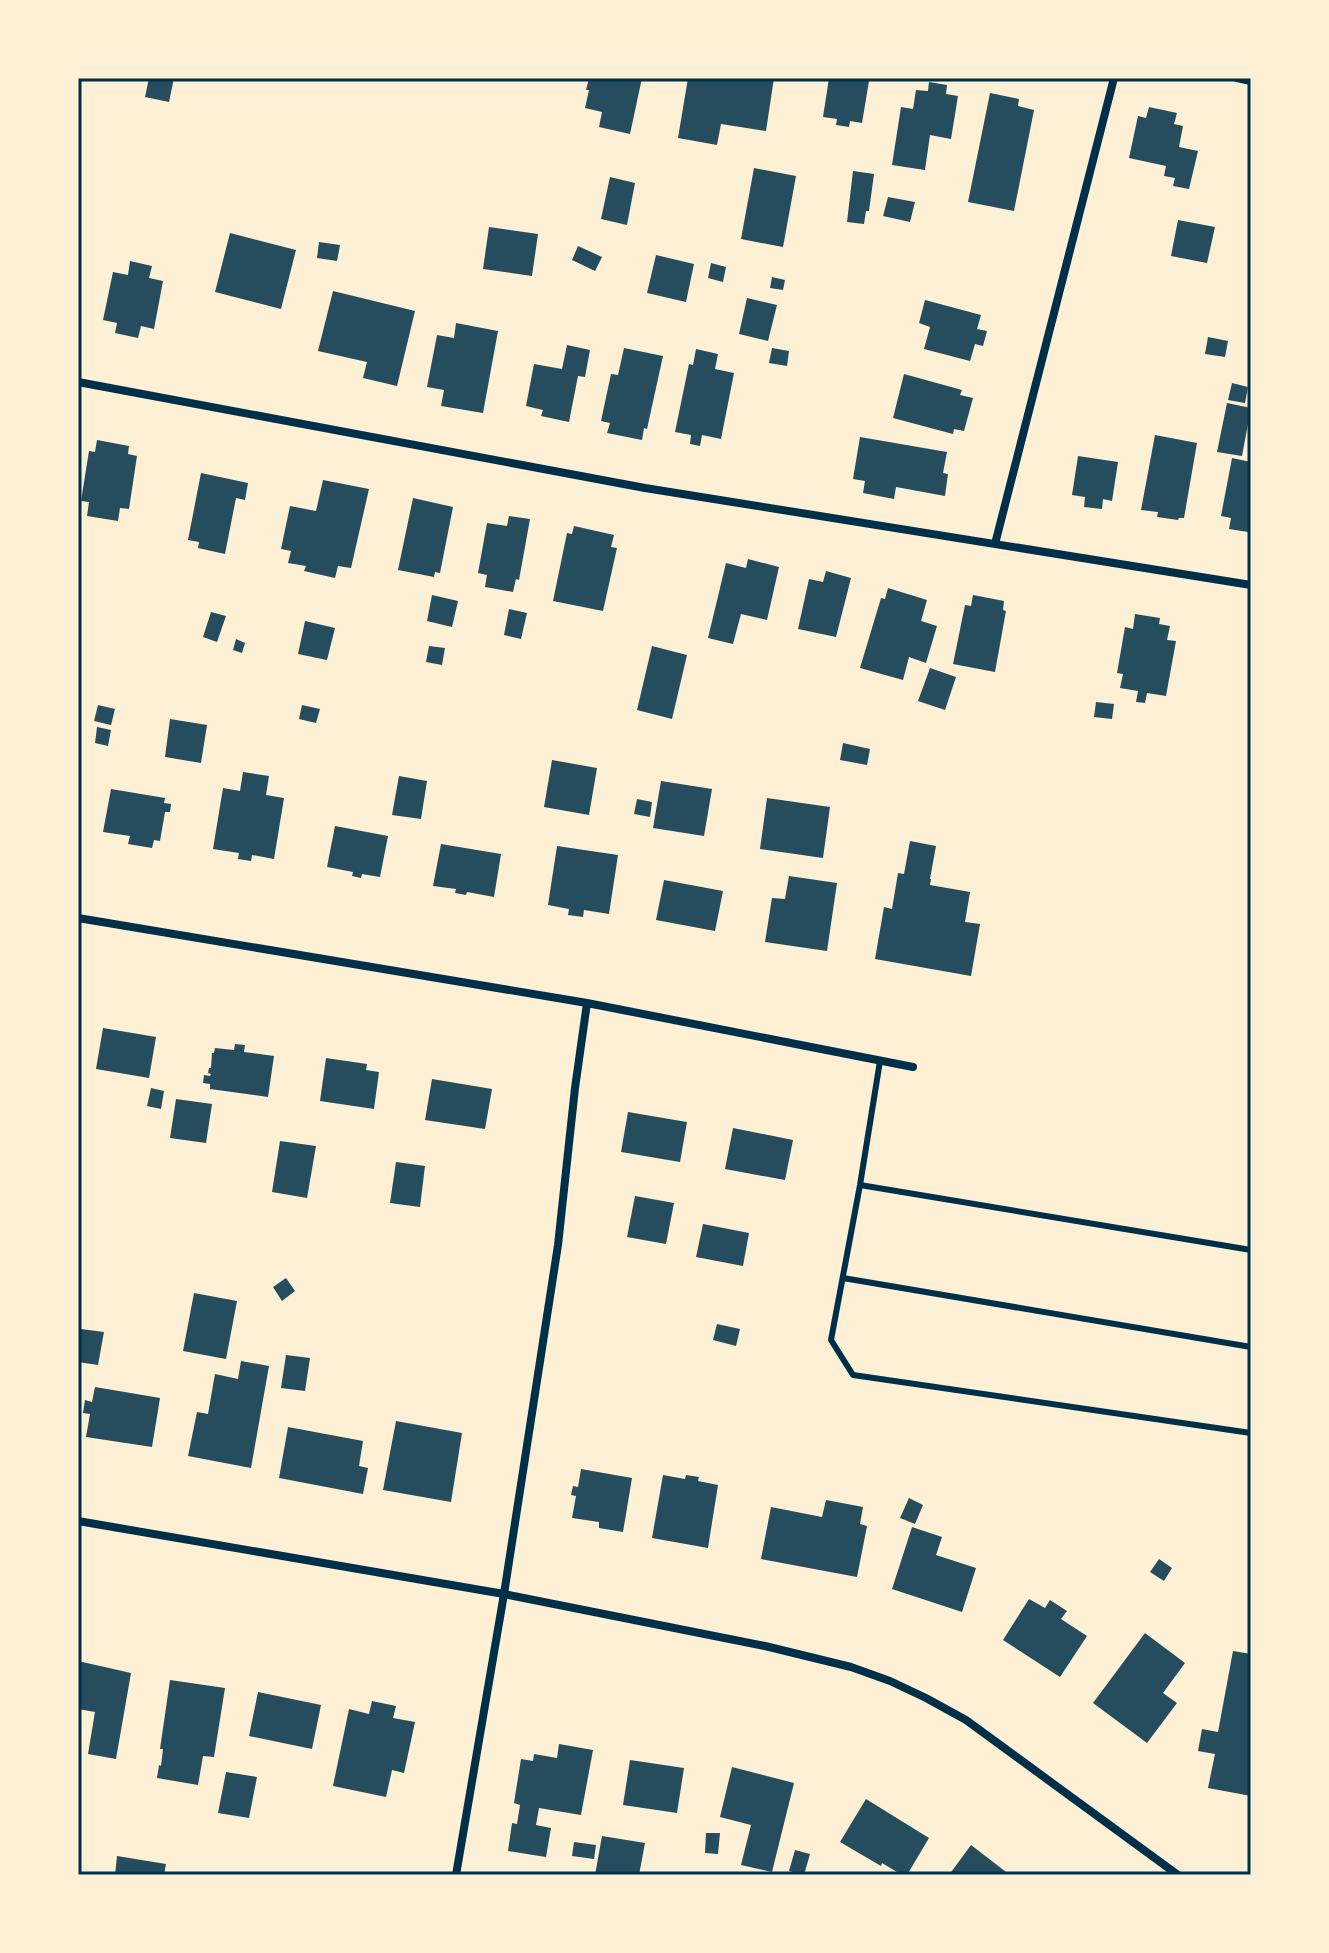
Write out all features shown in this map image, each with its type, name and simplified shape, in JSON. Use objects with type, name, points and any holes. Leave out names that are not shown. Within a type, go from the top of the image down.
[{"type":"street","points":[[995,544],[1114,78]]},
{"type":"street","points":[[1237,78],[1251,81]]},
{"type":"street","points":[[78,382],[645,488],[1251,585]]},
{"type":"street","points":[[78,918],[587,1003],[913,1067]]},
{"type":"street","points":[[456,1875],[504,1594],[558,1245],[587,1003]]},
{"type":"street","points":[[78,1521],[504,1594],[765,1646],[851,1667],[890,1681],[966,1720],[1178,1875]]},
{"type":"lane","points":[[880,1061],[831,1340],[853,1375],[1251,1433]]},
{"type":"lane","points":[[860,1185],[1251,1250]]},
{"type":"lane","points":[[843,1278],[1251,1347]]},
{"type":"building","points":[[149,78],[174,78],[169,102],[145,97]]},
{"type":"building","points":[[589,78],[642,78],[630,134],[599,127],[602,112],[585,108]]},
{"type":"building","points":[[688,78],[774,78],[766,131],[721,124],[717,145],[678,138]]},
{"type":"building","points":[[829,78],[869,81],[862,123],[850,121],[849,127],[836,125],[837,119],[823,117]]},
{"type":"building","points":[[929,82],[947,85],[946,94],[958,96],[951,139],[930,135],[925,170],[892,165],[901,107],[913,109],[916,90],[928,91]]},
{"type":"building","points":[[990,93],[1019,99],[1018,106],[1034,110],[1014,211],[968,202]]},
{"type":"building","points":[[1149,107],[1177,113],[1174,124],[1183,126],[1179,147],[1198,151],[1189,189],[1173,186],[1175,178],[1164,176],[1166,166],[1129,158],[1138,116],[1146,118]]},
{"type":"building","points":[[754,168],[796,176],[783,247],[741,239]]},
{"type":"building","points":[[853,171],[874,174],[864,224],[847,222]]},
{"type":"building","points":[[610,177],[635,183],[627,225],[601,219]]},
{"type":"building","points":[[888,197],[915,202],[910,222],[883,216]]},
{"type":"building","points":[[1178,220],[1215,227],[1207,263],[1171,256]]},
{"type":"building","points":[[489,227],[538,234],[532,276],[483,269]]},
{"type":"building","points":[[230,233],[296,250],[281,309],[215,292]]},
{"type":"building","points":[[319,242],[340,245],[337,261],[317,258]]},
{"type":"building","points":[[578,246],[602,257],[595,271],[572,260]]},
{"type":"building","points":[[656,255],[694,264],[686,302],[647,293]]},
{"type":"building","points":[[130,261],[152,266],[149,278],[163,281],[154,329],[141,326],[138,338],[115,333],[117,323],[103,320],[113,272],[128,275]]},
{"type":"building","points":[[711,263],[726,267],[723,282],[708,278]]},
{"type":"building","points":[[772,277],[785,280],[783,290],[770,288]]},
{"type":"building","points":[[333,291],[415,311],[397,386],[363,378],[367,362],[318,351]]},
{"type":"building","points":[[747,298],[777,305],[768,341],[739,334]]},
{"type":"building","points":[[925,300],[981,315],[977,329],[987,331],[983,346],[975,344],[970,361],[924,349],[930,327],[919,323]]},
{"type":"building","points":[[456,323],[498,331],[483,413],[441,406],[444,390],[427,387],[437,335],[454,338]]},
{"type":"building","points":[[1208,337],[1228,341],[1225,357],[1205,354]]},
{"type":"building","points":[[567,345],[590,350],[585,377],[578,376],[569,422],[541,416],[543,410],[526,406],[534,364],[562,369]]},
{"type":"building","points":[[624,348],[663,356],[642,440],[607,433],[610,423],[601,421],[611,374],[618,375]]},
{"type":"building","points":[[772,348],[789,351],[787,366],[769,363]]},
{"type":"building","points":[[696,349],[718,354],[715,369],[734,373],[721,439],[702,435],[700,446],[690,444],[691,435],[675,432],[689,364],[693,365]]},
{"type":"building","points":[[904,374],[962,390],[960,395],[973,398],[964,431],[954,429],[953,434],[893,418]]},
{"type":"building","points":[[1232,383],[1248,387],[1245,403],[1228,400]]},
{"type":"building","points":[[1227,403],[1251,408],[1242,456],[1217,452]]},
{"type":"building","points":[[1155,435],[1197,443],[1184,518],[1178,520],[1157,517],[1158,512],[1141,510]]},
{"type":"building","points":[[860,437],[947,452],[943,473],[948,474],[945,496],[896,487],[894,499],[863,493],[865,481],[853,479]]},
{"type":"building","points":[[97,440],[129,446],[128,454],[137,456],[129,509],[120,508],[118,521],[87,516],[89,502],[81,501],[89,451],[95,452]]},
{"type":"building","points":[[1078,456],[1118,462],[1112,501],[1103,499],[1102,509],[1084,507],[1085,497],[1072,495]]},
{"type":"building","points":[[1232,458],[1251,462],[1251,521],[1248,532],[1229,529],[1231,518],[1221,516]]},
{"type":"building","points":[[201,473],[248,483],[245,500],[236,498],[225,554],[198,548],[199,542],[188,540]]},
{"type":"building","points":[[323,480],[369,489],[351,568],[338,566],[335,578],[304,571],[306,566],[288,563],[291,551],[281,549],[290,506],[316,511]]},
{"type":"building","points":[[413,498],[453,507],[440,573],[435,572],[434,577],[398,570]]},
{"type":"building","points":[[509,516],[530,519],[519,580],[516,579],[513,592],[485,587],[487,575],[478,573],[487,523],[507,526]]},
{"type":"building","points":[[574,526],[614,535],[611,547],[617,548],[603,611],[553,601],[567,533],[572,534]]},
{"type":"building","points":[[748,559],[779,567],[767,620],[741,614],[733,644],[708,638],[726,563],[746,568]]},
{"type":"building","points":[[826,571],[851,578],[836,637],[798,629],[809,579],[823,582]]},
{"type":"building","points":[[888,588],[927,600],[921,621],[937,626],[926,663],[909,657],[903,680],[860,668],[881,598],[885,599]]},
{"type":"building","points":[[432,595],[458,601],[452,627],[427,621]]},
{"type":"building","points":[[973,595],[1004,601],[1003,610],[1006,611],[995,672],[953,664],[965,605],[971,606]]},
{"type":"building","points":[[509,609],[527,613],[521,639],[504,635]]},
{"type":"building","points":[[211,612],[226,616],[217,642],[203,637]]},
{"type":"building","points":[[1135,614],[1160,618],[1159,624],[1170,626],[1167,640],[1176,641],[1166,696],[1147,693],[1145,703],[1136,702],[1138,691],[1120,688],[1123,674],[1117,673],[1125,627],[1133,629]]},
{"type":"building","points":[[305,621],[335,628],[327,660],[298,654]]},
{"type":"building","points":[[236,639],[245,643],[242,653],[233,650]]},
{"type":"building","points":[[429,646],[445,648],[442,665],[426,662]]},
{"type":"building","points":[[652,646],[687,655],[672,719],[637,710]]},
{"type":"building","points":[[930,668],[956,677],[945,710],[918,701]]},
{"type":"building","points":[[1096,702],[1114,704],[1112,719],[1094,717]]},
{"type":"building","points":[[98,705],[115,709],[111,725],[94,721]]},
{"type":"building","points":[[302,705],[320,709],[316,723],[299,719]]},
{"type":"building","points":[[170,719],[207,725],[201,763],[165,757]]},
{"type":"building","points":[[97,727],[111,730],[108,746],[95,743]]},
{"type":"building","points":[[843,743],[870,749],[867,765],[840,760]]},
{"type":"building","points":[[552,760],[597,768],[589,815],[544,807]]},
{"type":"building","points":[[243,772],[269,776],[266,795],[284,798],[274,859],[252,855],[251,861],[238,859],[239,853],[213,849],[223,788],[240,791]]},
{"type":"building","points":[[399,776],[427,781],[421,819],[392,815]]},
{"type":"building","points":[[661,781],[712,789],[704,836],[653,828]]},
{"type":"building","points":[[111,789],[165,798],[164,803],[171,804],[170,812],[165,812],[160,841],[154,840],[152,848],[128,844],[130,836],[103,832]]},
{"type":"building","points":[[767,798],[830,807],[823,858],[760,849]]},
{"type":"building","points":[[637,799],[652,802],[650,817],[634,814]]},
{"type":"building","points":[[335,826],[388,836],[380,877],[362,874],[361,878],[352,876],[353,872],[327,867]]},
{"type":"building","points":[[910,841],[936,846],[930,885],[970,892],[965,922],[980,924],[971,976],[875,959],[884,907],[892,909],[898,873],[904,874]]},
{"type":"building","points":[[441,844],[501,854],[494,897],[467,892],[466,895],[455,893],[456,889],[433,886]]},
{"type":"building","points":[[557,846],[618,855],[609,914],[584,910],[583,917],[568,915],[569,909],[548,905]]},
{"type":"building","points":[[789,876],[837,883],[827,951],[765,942],[772,898],[785,899]]},
{"type":"building","points":[[664,880],[723,891],[715,931],[656,920]]},
{"type":"building","points":[[103,1028],[156,1037],[149,1078],[96,1069]]},
{"type":"building","points":[[235,1044],[245,1045],[244,1052],[274,1056],[268,1097],[210,1089],[210,1084],[203,1083],[204,1075],[211,1074],[208,1073],[215,1048],[234,1050]]},
{"type":"building","points":[[326,1058],[367,1064],[366,1070],[379,1072],[374,1109],[320,1101]]},
{"type":"building","points":[[432,1079],[492,1089],[485,1129],[425,1120]]},
{"type":"building","points":[[151,1088],[164,1091],[161,1109],[147,1106]]},
{"type":"building","points":[[176,1099],[212,1104],[206,1143],[170,1138]]},
{"type":"building","points":[[628,1112],[687,1122],[680,1162],[621,1152]]},
{"type":"building","points":[[733,1128],[793,1140],[785,1180],[725,1169]]},
{"type":"building","points":[[280,1141],[316,1146],[307,1198],[272,1192]]},
{"type":"building","points":[[396,1162],[425,1166],[420,1207],[390,1203]]},
{"type":"building","points":[[635,1196],[674,1203],[666,1244],[627,1237]]},
{"type":"building","points":[[703,1224],[749,1233],[743,1266],[696,1257]]},
{"type":"building","points":[[286,1278],[295,1291],[282,1301],[273,1287]]},
{"type":"building","points":[[194,1293],[237,1301],[226,1359],[183,1351]]},
{"type":"building","points":[[717,1324],[740,1329],[736,1346],[713,1340]]},
{"type":"building","points":[[81,1329],[104,1332],[98,1365],[78,1362]]},
{"type":"building","points":[[286,1355],[310,1358],[305,1391],[281,1388]]},
{"type":"building","points":[[241,1361],[269,1366],[251,1468],[188,1456],[197,1412],[208,1414],[215,1374],[238,1379]]},
{"type":"building","points":[[95,1387],[160,1398],[152,1447],[86,1437],[90,1414],[83,1413],[85,1400],[92,1402]]},
{"type":"building","points":[[396,1421],[462,1433],[451,1502],[383,1490]]},
{"type":"building","points":[[288,1427],[363,1441],[359,1466],[368,1468],[363,1494],[279,1478]]},
{"type":"building","points":[[581,1469],[632,1478],[623,1532],[599,1528],[599,1522],[572,1518],[576,1496],[571,1495],[573,1486],[578,1487]]},
{"type":"building","points":[[663,1475],[685,1479],[686,1475],[699,1477],[698,1481],[718,1485],[708,1548],[652,1538]]},
{"type":"building","points":[[909,1498],[923,1505],[915,1524],[900,1518]]},
{"type":"building","points":[[826,1500],[863,1507],[860,1524],[867,1526],[857,1577],[761,1559],[771,1507],[822,1517]]},
{"type":"building","points":[[912,1527],[942,1537],[936,1555],[976,1568],[962,1612],[892,1589]]},
{"type":"building","points":[[1159,1559],[1172,1568],[1164,1581],[1150,1572]]},
{"type":"building","points":[[1029,1599],[1045,1608],[1050,1600],[1067,1611],[1061,1619],[1087,1636],[1060,1677],[1003,1640]]},
{"type":"building","points":[[1145,1633],[1185,1663],[1163,1693],[1177,1703],[1147,1743],[1093,1703]]},
{"type":"building","points":[[1233,1651],[1251,1654],[1251,1796],[1208,1788],[1215,1754],[1198,1751],[1202,1729],[1218,1732]]},
{"type":"building","points":[[78,1661],[131,1673],[116,1759],[88,1754],[95,1712],[78,1709]]},
{"type":"building","points":[[170,1680],[225,1688],[214,1757],[203,1756],[198,1785],[157,1778]]},
{"type":"building","points":[[258,1692],[321,1705],[312,1749],[249,1736]]},
{"type":"building","points":[[372,1701],[396,1706],[393,1718],[415,1722],[404,1773],[392,1770],[386,1797],[333,1786],[349,1709],[369,1714]]},
{"type":"building","points":[[559,1744],[593,1750],[581,1815],[539,1808],[536,1825],[551,1828],[546,1857],[508,1851],[512,1823],[517,1824],[520,1805],[514,1803],[521,1759],[533,1761],[534,1754],[557,1758]]},
{"type":"building","points":[[630,1760],[684,1768],[677,1813],[623,1805]]},
{"type":"building","points":[[732,1767],[794,1783],[772,1872],[741,1865],[751,1825],[720,1817]]},
{"type":"building","points":[[226,1772],[257,1777],[249,1818],[218,1813]]},
{"type":"building","points":[[866,1799],[929,1838],[907,1875],[882,1863],[881,1866],[840,1842]]},
{"type":"building","points":[[706,1833],[720,1833],[718,1854],[705,1853]]},
{"type":"building","points":[[602,1836],[645,1843],[639,1875],[595,1875]]},
{"type":"building","points":[[574,1842],[596,1845],[594,1859],[572,1856]]},
{"type":"building","points":[[971,1845],[1010,1875],[949,1875]]},
{"type":"building","points":[[795,1850],[810,1854],[804,1875],[789,1871]]},
{"type":"building","points":[[117,1856],[166,1864],[164,1875],[115,1875]]}]
